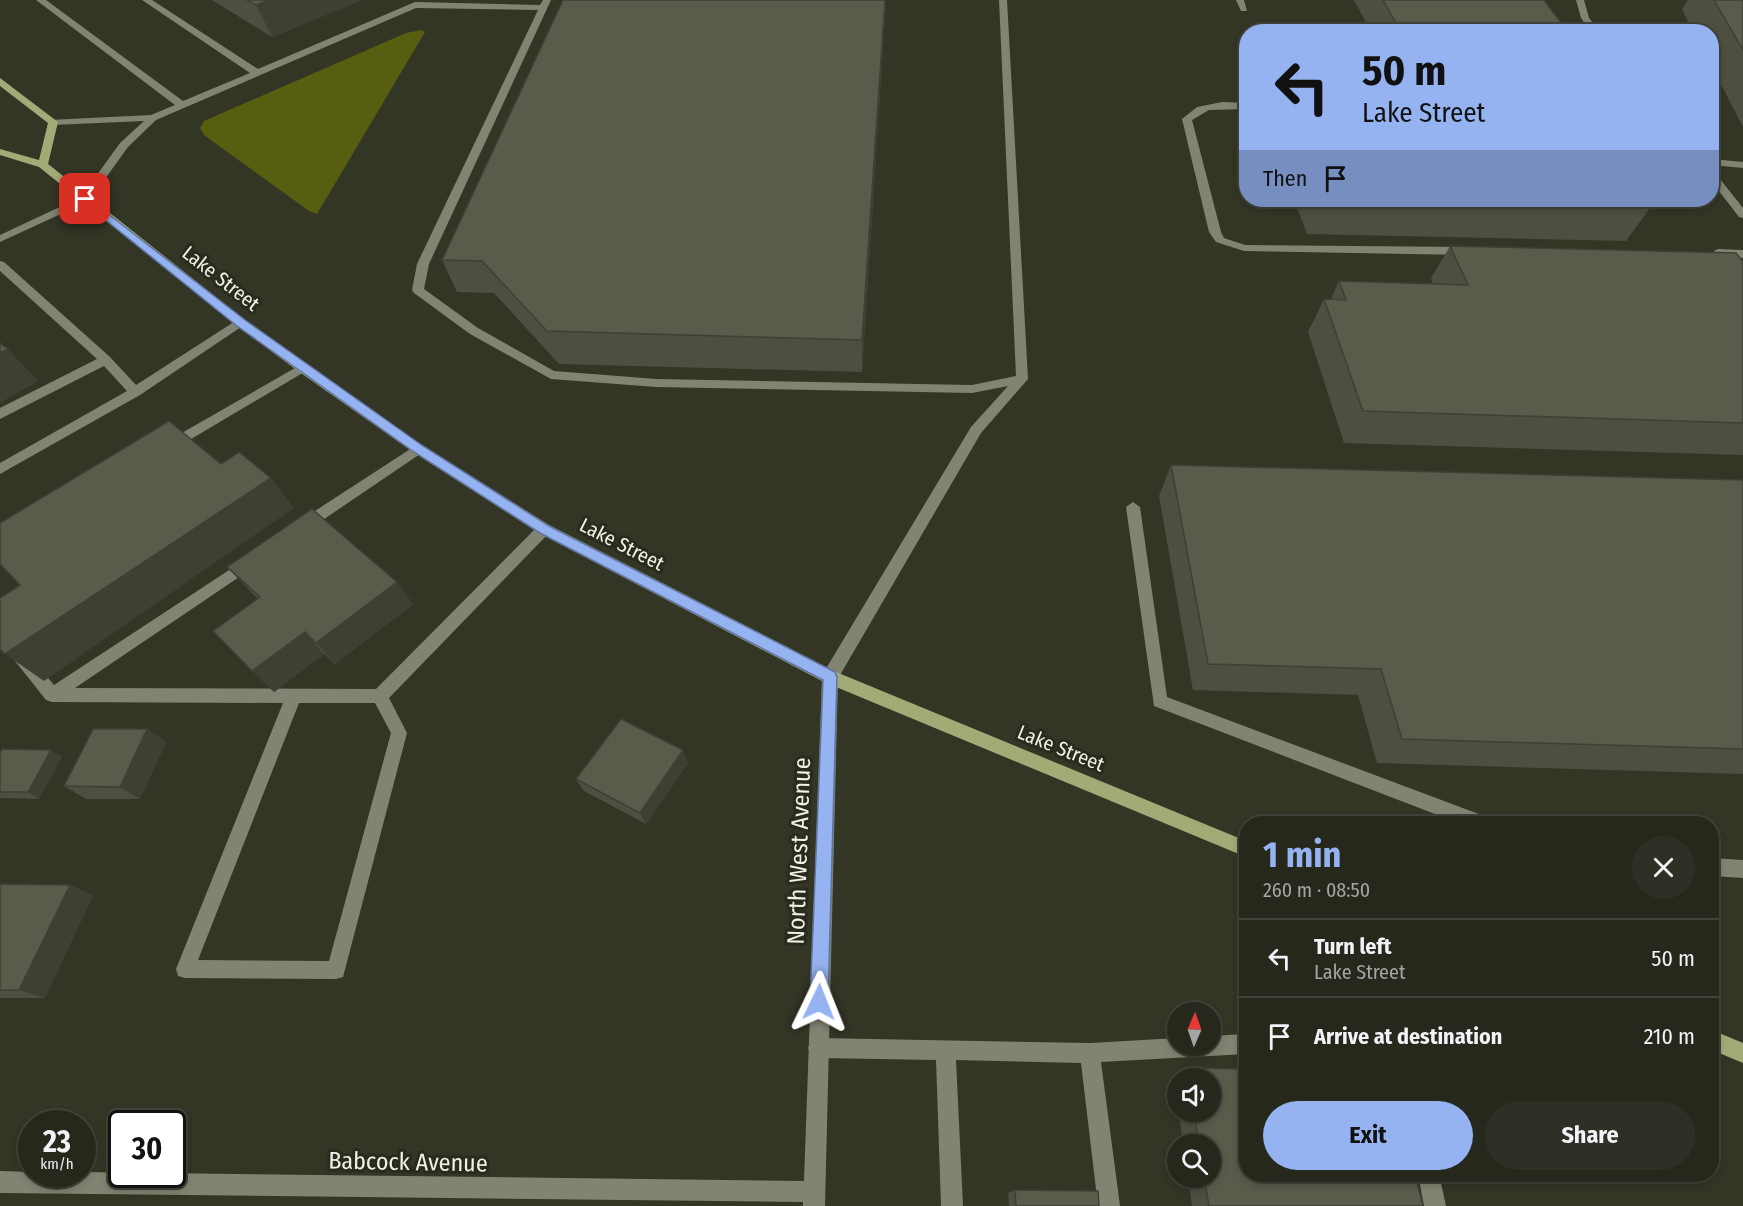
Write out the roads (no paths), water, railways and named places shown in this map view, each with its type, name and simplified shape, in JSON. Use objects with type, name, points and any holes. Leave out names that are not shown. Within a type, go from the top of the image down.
[{"type":"main road","points":[[0,81],[53,122],[43,165]]},
{"type":"main road","name":"Lake Street","points":[[0,152],[43,165],[241,323],[302,368],[418,449],[544,530],[830,677],[1239,846]]},
{"type":"main road","points":[[1719,1043],[1743,1053]]},
{"type":"street","points":[[40,0],[182,105]]},
{"type":"street","points":[[146,0],[257,73]]},
{"type":"street","points":[[0,239],[85,199],[124,145],[153,118],[426,0]]},
{"type":"street","points":[[830,677],[976,430],[1022,379],[1003,0]]},
{"type":"street","points":[[1580,0],[1585,18],[1590,24]]},
{"type":"street","points":[[415,5],[545,4],[423,264],[417,290],[474,331],[551,375],[656,383],[972,389],[1022,379]]},
{"type":"street","points":[[1239,106],[1209,106],[1195,110],[1187,119],[1215,232],[1220,240],[1244,248],[1482,251]]},
{"type":"street","points":[[53,122],[153,118]]},
{"type":"street","points":[[1719,163],[1743,165]]},
{"type":"street","points":[[1719,185],[1743,215]]},
{"type":"street","points":[[1707,253],[1743,254]]},
{"type":"street","points":[[0,265],[106,360],[135,392]]},
{"type":"street","points":[[0,469],[135,392],[241,323]]},
{"type":"street","points":[[0,414],[106,360]]},
{"type":"street","points":[[161,451],[302,368]]},
{"type":"street","points":[[290,536],[418,449]]},
{"type":"street","points":[[1133,507],[1160,701],[1463,816]]},
{"type":"street","points":[[52,695],[381,696],[544,530]]},
{"type":"street","points":[[52,695],[260,556]]},
{"type":"street","points":[[0,631],[52,695]]},
{"type":"street","name":"North West Avenue","points":[[814,1199],[830,677]]},
{"type":"street","points":[[294,696],[185,969],[336,970],[399,733],[381,696]]},
{"type":"street","points":[[1719,867],[1743,869]]},
{"type":"street","points":[[818,1048],[1090,1053],[1239,1044]]},
{"type":"street","points":[[946,1050],[952,1206]]},
{"type":"street","points":[[1090,1053],[1109,1206]]},
{"type":"street","name":"Babcock Avenue","points":[[0,1182],[814,1199]]},
{"type":"street","points":[[1430,1182],[1435,1206]]}]
